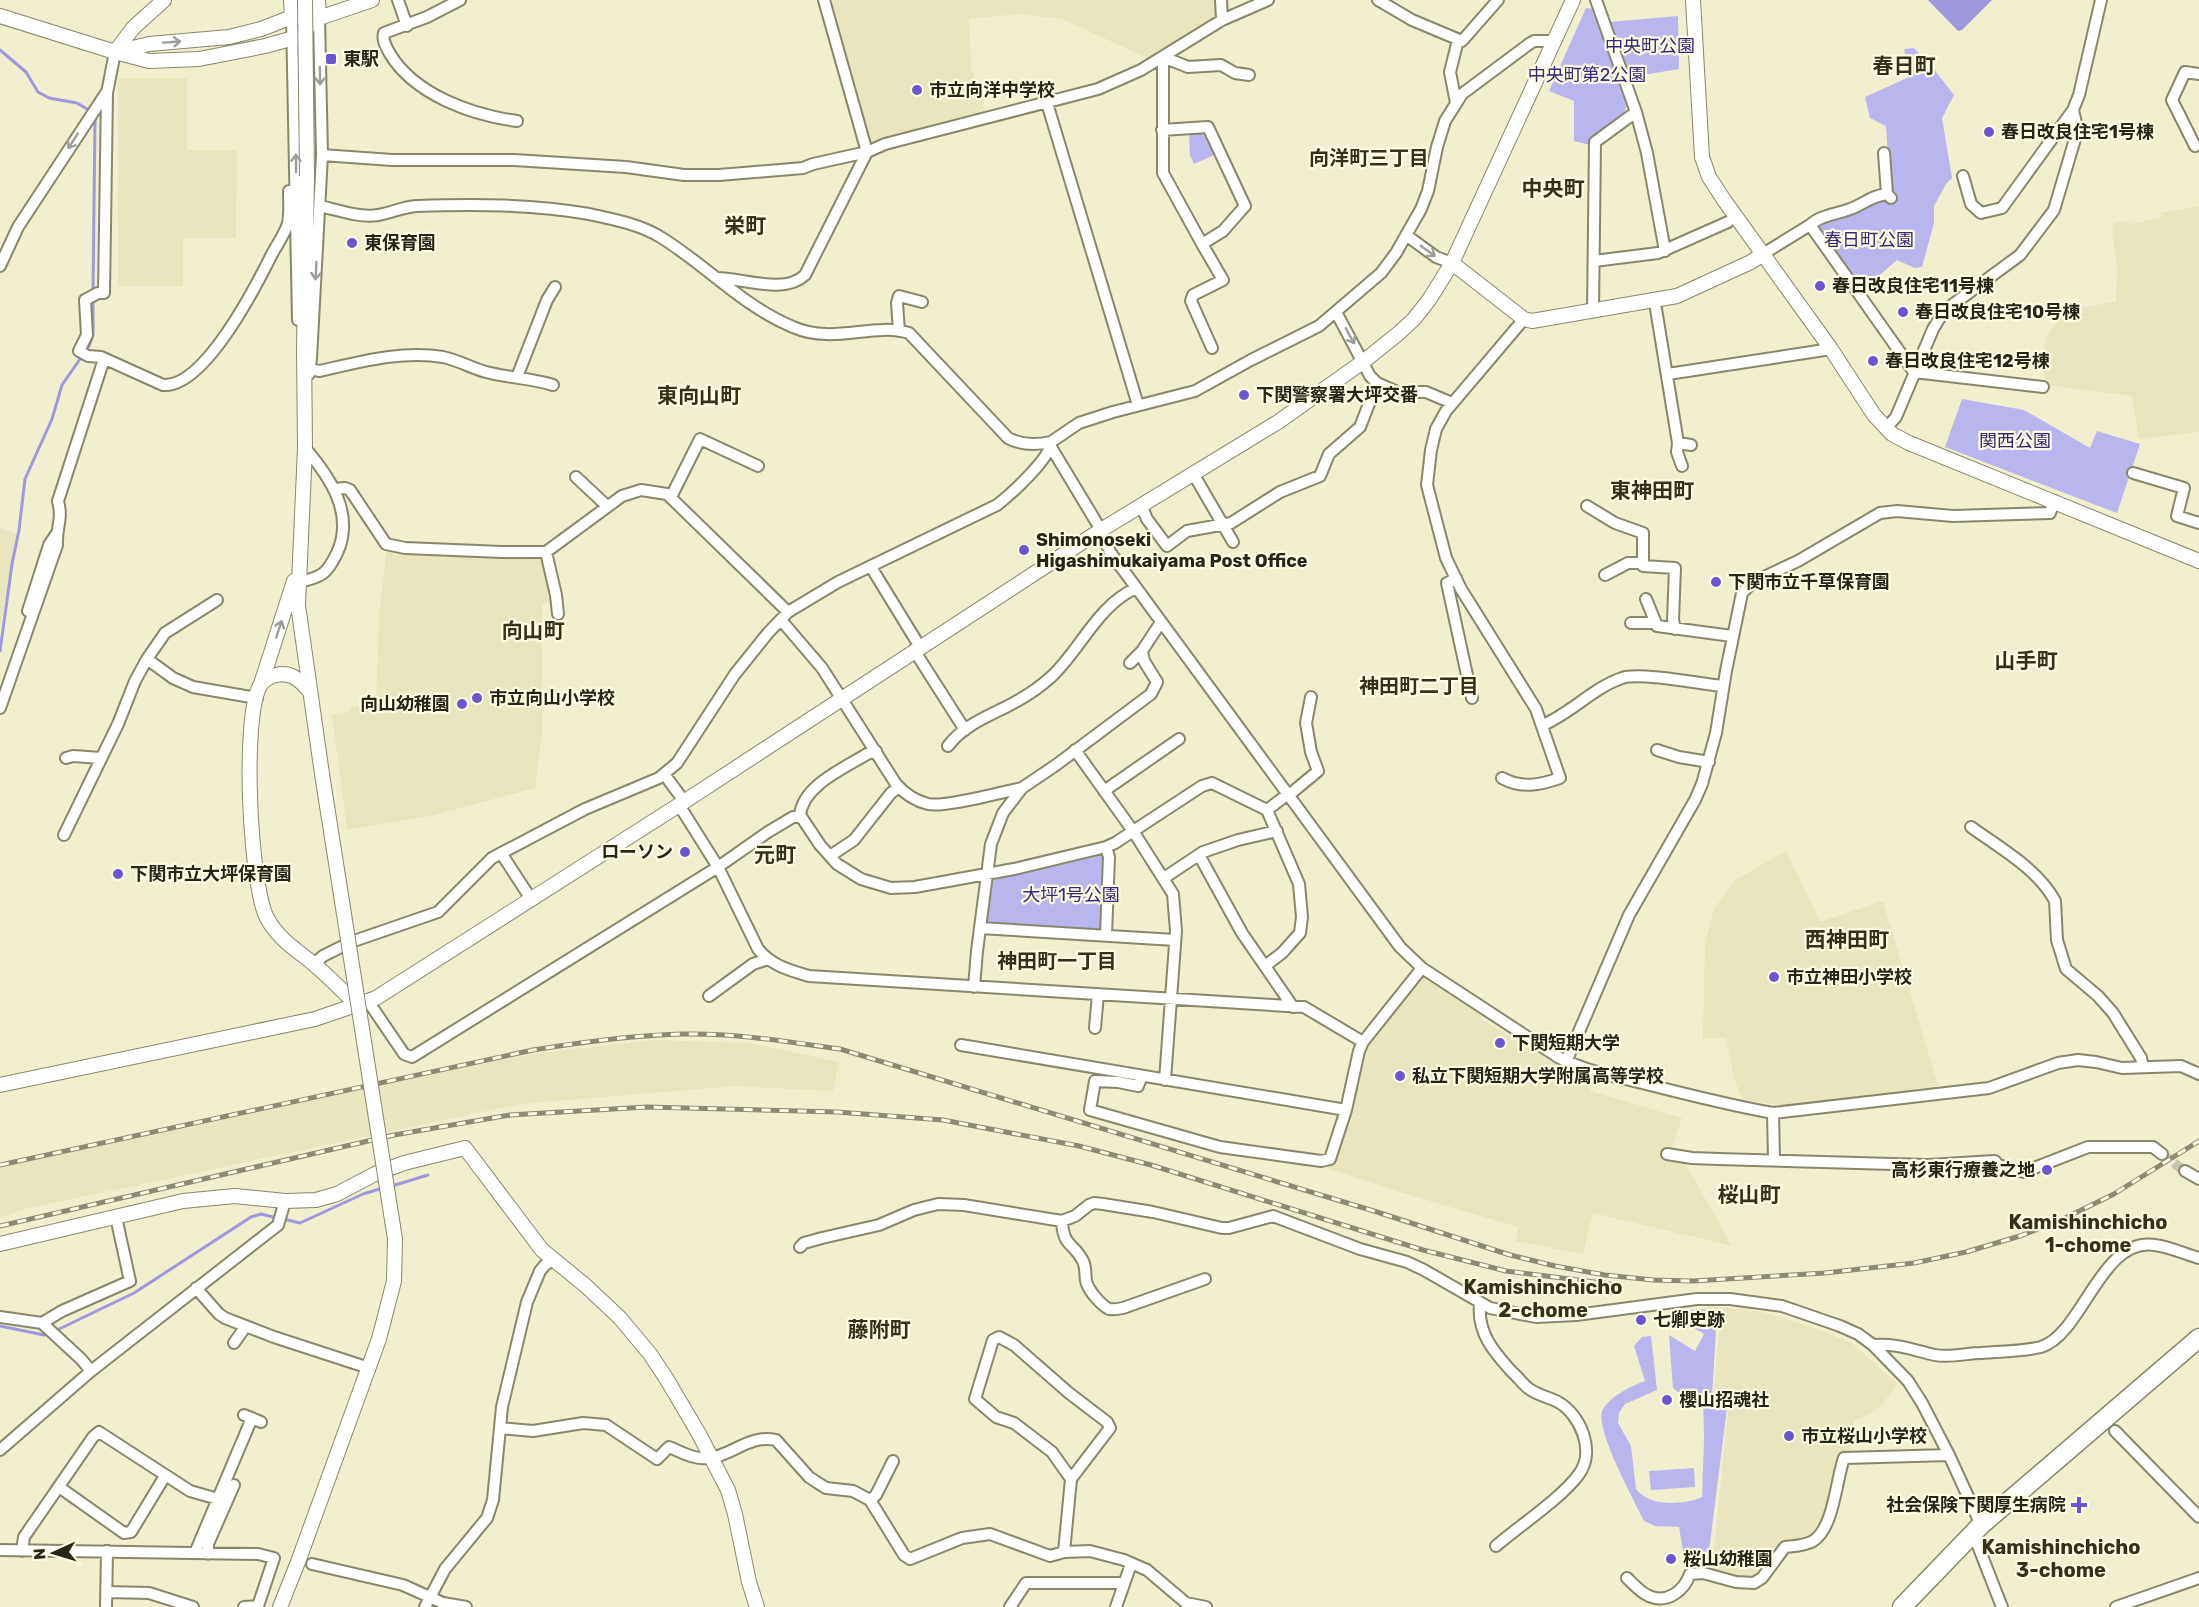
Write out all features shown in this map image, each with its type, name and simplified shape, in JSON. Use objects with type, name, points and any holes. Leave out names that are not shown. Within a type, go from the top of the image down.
[{"type":"highway","points":[[1902,1607],[1977,1529],[2199,1338]]},
{"type":"street","points":[[164,0],[132,28],[115,52],[107,93],[104,293],[98,293],[86,300],[87,335],[79,351],[101,357],[163,385],[172,386],[180,382],[217,348],[248,300],[288,224],[289,191],[297,191]]},
{"type":"street","points":[[291,0],[294,38],[296,255],[300,369],[305,410]]},
{"type":"street","points":[[280,1607],[385,1325],[394,1281],[395,1239],[322,774],[298,605],[305,448],[307,176],[305,0]]},
{"type":"street","points":[[305,410],[322,155],[318,0]]},
{"type":"street","points":[[0,16],[149,61],[199,59],[235,53],[294,38],[319,18],[372,0]]},
{"type":"street","points":[[398,0],[405,22]]},
{"type":"street","points":[[460,0],[388,30],[384,33],[383,38],[395,61],[410,77],[435,94],[495,117],[517,121]]},
{"type":"street","points":[[716,278],[781,285],[800,280],[805,275],[867,152],[824,0]]},
{"type":"street","points":[[1221,0],[1222,20]]},
{"type":"street","points":[[322,155],[392,160],[514,160],[626,167],[662,173],[696,175],[804,168],[1114,83],[1163,57],[1222,20],[1268,0]]},
{"type":"street","points":[[1378,0],[1412,21],[1462,41],[1498,0]]},
{"type":"street","points":[[0,1085],[315,1019],[363,1004],[682,803],[1101,530],[1259,435],[1364,361],[1413,320],[1429,300],[1452,263],[1573,0]]},
{"type":"street","points":[[1596,0],[1636,112],[1647,153],[1665,251]]},
{"type":"street","points":[[1693,0],[1704,167],[1725,201],[1831,349],[1874,415],[1892,434],[1909,443],[2199,561]]},
{"type":"street","points":[[1963,176],[1971,204],[1981,213],[2002,208],[2073,110],[2082,85],[2101,0]]},
{"type":"street","points":[[115,52],[149,44],[229,37],[261,29],[292,17],[319,18]]},
{"type":"street","points":[[1456,103],[1450,72],[1458,39]]},
{"type":"street","points":[[314,964],[323,956],[351,942],[438,912],[482,866],[501,853],[585,808],[664,774],[677,763],[735,674],[784,616],[818,592],[997,505],[1016,490],[1051,444],[1079,423],[1195,391],[1319,326],[1381,273],[1406,235],[1428,191],[1445,121],[1462,94],[1534,41],[1555,41]]},
{"type":"street","points":[[1163,57],[1188,67],[1221,65],[1234,73],[1249,75]]},
{"type":"street","points":[[1163,57],[1163,172],[1223,280],[1193,295],[1191,301],[1212,348]]},
{"type":"street","points":[[2195,146],[2172,100],[2185,72],[2199,74]]},
{"type":"street","points":[[0,266],[18,227],[92,112],[107,93]]},
{"type":"street","points":[[1047,102],[1138,405]]},
{"type":"street","points":[[1886,428],[1896,417],[1914,372],[1944,311],[2020,255],[2054,210],[2075,139],[2076,123],[2073,110]]},
{"type":"street","points":[[1593,311],[1595,142],[1636,112]]},
{"type":"street","points":[[1162,130],[1208,127],[1245,206],[1223,231],[1202,244]]},
{"type":"street","points":[[1406,235],[1436,257],[1452,263],[1524,319],[1541,320],[1677,296],[1751,262],[1816,220],[1855,207],[1876,195],[1889,196],[1884,153]]},
{"type":"street","points":[[320,206],[366,216],[377,216],[405,207],[542,208],[588,214],[623,223],[660,236],[765,313],[792,327],[812,334],[899,331],[909,333],[1008,438],[1019,443],[1051,444]]},
{"type":"street","points":[[1594,261],[1665,251],[1728,222]]},
{"type":"street","points":[[1810,225],[1914,372],[2043,387]]},
{"type":"street","points":[[517,377],[547,300],[555,287]]},
{"type":"street","points":[[899,331],[897,303],[899,296],[922,302]]},
{"type":"street","points":[[1656,309],[1678,442],[1677,452],[1682,466]]},
{"type":"street","points":[[1336,312],[1370,376],[1377,383],[1397,392],[1430,393],[1452,403]]},
{"type":"street","points":[[1502,778],[1515,785],[1539,785],[1560,778],[1536,709],[1446,558],[1427,485],[1436,429],[1452,403],[1524,319]]},
{"type":"street","points":[[1668,374],[1831,349]]},
{"type":"street","points":[[309,369],[320,370],[393,357],[426,355],[445,357],[486,372],[538,380],[553,385]]},
{"type":"street","points":[[0,708],[57,545],[57,533],[62,515],[58,501],[104,359]]},
{"type":"street","points":[[1141,506],[1147,519],[1167,546],[1187,531],[1231,523],[1280,492],[1320,476],[1329,454],[1360,427],[1377,383]]},
{"type":"street","points":[[671,497],[700,439],[758,466]]},
{"type":"street","points":[[1678,442],[1691,445]]},
{"type":"street","points":[[1051,444],[1101,530],[1110,552],[1400,947],[1422,968],[1566,1062],[1773,1113],[1989,1088],[2058,1063],[2078,1060],[2122,1068],[2181,1066],[2199,1074]]},
{"type":"street","points":[[299,582],[318,578],[327,572],[340,545],[343,516],[334,489],[305,448]]},
{"type":"street","points":[[2133,472],[2184,488],[2177,516],[2199,523]]},
{"type":"street","points":[[1194,475],[1233,542]]},
{"type":"street","points":[[576,477],[607,506]]},
{"type":"street","points":[[334,489],[350,490],[386,544],[395,547],[502,552],[546,552],[622,496],[641,490],[660,492],[671,497],[784,616],[822,668],[899,787],[917,800],[934,805],[1022,788]]},
{"type":"street","points":[[1566,1062],[1629,915],[1695,800],[1709,762],[1742,593],[1753,582],[1798,561],[1880,513],[1897,511],[1953,516],[2050,513],[2054,501]]},
{"type":"street","points":[[1587,506],[1616,523],[1643,533],[1643,566],[1675,568],[1673,620],[1675,629]]},
{"type":"street","points":[[546,552],[558,614]]},
{"type":"street","points":[[300,561],[261,684],[251,724],[249,760],[253,850],[259,897],[267,918],[277,934],[363,1004],[404,1054],[412,1057],[718,867],[778,826],[793,817],[801,817]]},
{"type":"street","points":[[1605,575],[1628,563],[1643,563]]},
{"type":"street","points":[[871,567],[965,730]]},
{"type":"street","points":[[1456,578],[1447,583],[1472,698]]},
{"type":"street","points":[[948,746],[952,740],[981,718],[1016,702],[1050,677],[1113,602],[1136,588]]},
{"type":"street","points":[[1646,599],[1657,626],[1732,636]]},
{"type":"street","points":[[64,835],[147,659],[165,633],[217,600]]},
{"type":"street","points":[[1130,663],[1142,651],[1161,622]]},
{"type":"street","points":[[1631,623],[1656,622]]},
{"type":"street","points":[[974,987],[988,873],[995,832],[1003,813],[1022,788],[1151,694],[1157,682],[1144,661],[1142,651]]},
{"type":"street","points":[[147,659],[173,678],[193,687],[257,698]]},
{"type":"street","points":[[261,684],[271,676],[287,674],[301,681],[310,692]]},
{"type":"street","points":[[1543,725],[1623,678],[1641,676],[1723,686]]},
{"type":"street","points":[[1268,810],[1318,771],[1311,752],[1306,723],[1311,697]]},
{"type":"street","points":[[1104,791],[1179,739]]},
{"type":"street","points":[[1075,750],[1133,831],[1173,894],[1176,922],[1165,1080]]},
{"type":"street","points":[[1657,750],[1679,757],[1709,762]]},
{"type":"street","points":[[876,751],[867,754],[817,786],[801,807],[801,817],[837,864],[861,879],[891,888],[915,887],[1014,869],[1106,847],[1202,786],[1212,783],[1268,810],[1299,884],[1301,928],[1300,933],[1282,953],[1265,966]]},
{"type":"street","points":[[66,758],[73,756],[101,758]]},
{"type":"street","points":[[664,774],[718,867],[753,939],[768,958],[785,970],[809,976],[1304,1007],[1363,1042]]},
{"type":"street","points":[[830,856],[854,840],[891,793],[899,787]]},
{"type":"street","points":[[1971,827],[2011,855],[2052,896],[2055,902],[2057,940],[2066,969],[2113,1012],[2141,1058],[2143,1067]]},
{"type":"street","points":[[1164,878],[1199,855],[1238,840],[1277,831]]},
{"type":"street","points":[[1106,847],[1109,857],[1106,935]]},
{"type":"street","points":[[501,853],[531,899]]},
{"type":"street","points":[[1199,855],[1242,933],[1293,1007]]},
{"type":"street","points":[[980,928],[1175,940]]},
{"type":"street","points":[[709,996],[753,964],[768,958]]},
{"type":"street","points":[[1142,1076],[1138,1086],[1095,1081],[1090,1110],[1220,1147],[1321,1161],[1330,1159],[1346,1110],[1363,1042],[1422,968]]},
{"type":"street","points":[[1095,1028],[1098,994]]},
{"type":"street","points":[[961,1045],[1346,1110]]},
{"type":"street","points":[[1773,1113],[1774,1160]]},
{"type":"street","points":[[1667,1154],[1692,1158],[1928,1165],[1995,1161],[1998,1165],[2024,1172],[2088,1147],[2153,1147],[2162,1154]]},
{"type":"street","points":[[0,1244],[183,1201],[235,1196],[283,1206],[316,1200],[337,1194],[375,1174],[404,1163],[465,1148],[542,1250],[600,1299],[650,1354],[712,1458],[728,1490],[749,1582],[758,1607]]},
{"type":"street","points":[[2186,1171],[2199,1179]]},
{"type":"street","points":[[800,1246],[822,1238],[879,1225],[914,1210],[938,1204],[964,1205],[1062,1221],[1094,1203],[1153,1212],[1222,1228],[1239,1226],[1273,1216],[1360,1249],[1416,1266],[1490,1308],[1536,1317],[1576,1315],[1697,1299],[1782,1306],[1858,1334],[1873,1345],[1908,1381],[1949,1455],[1977,1529],[2002,1607]]},
{"type":"street","points":[[0,1450],[91,1371],[278,1225],[283,1206]]},
{"type":"street","points":[[44,1325],[62,1311],[130,1281],[116,1217]]},
{"type":"street","points":[[1062,1221],[1062,1233],[1066,1242],[1085,1264],[1086,1283],[1091,1292],[1107,1308],[1112,1310],[1123,1308],[1204,1279]]},
{"type":"street","points":[[1873,1345],[1891,1344],[1937,1356],[2016,1352],[2042,1346],[2054,1341],[2067,1327],[2107,1269],[2133,1246],[2154,1245],[2199,1258]]},
{"type":"street","points":[[427,1603],[445,1569],[487,1518],[493,1500],[507,1384],[527,1302],[540,1271],[544,1265],[553,1260]]},
{"type":"street","points":[[196,1288],[219,1314],[246,1326],[369,1368]]},
{"type":"street","points":[[1480,1304],[1479,1317],[1491,1348],[1529,1389],[1559,1402],[1566,1408],[1578,1423],[1586,1448],[1586,1460],[1579,1473],[1561,1492],[1496,1546]]},
{"type":"street","points":[[0,1317],[44,1325],[91,1371]]},
{"type":"street","points":[[234,1343],[246,1326]]},
{"type":"street","points":[[1064,1552],[1071,1479],[1110,1428],[1107,1422],[1069,1393],[1014,1345],[999,1337],[993,1340],[975,1399],[996,1417],[1014,1423],[1052,1452],[1071,1479]]},
{"type":"street","points":[[195,1553],[252,1418]]},
{"type":"street","points":[[501,1428],[533,1431],[593,1423],[606,1425],[657,1459],[669,1447],[692,1456],[712,1458],[742,1444],[776,1440],[809,1477],[818,1483],[826,1488],[853,1491],[870,1500],[904,1554],[910,1559],[962,1538],[990,1534],[1050,1556],[1064,1552],[1090,1551],[1131,1564],[1147,1570],[1186,1603],[1206,1607]]},
{"type":"street","points":[[2115,1431],[2199,1517]]},
{"type":"street","points":[[21,1551],[24,1537],[93,1437],[99,1432],[189,1491],[218,1499]]},
{"type":"street","points":[[1627,1578],[1646,1595],[1659,1598],[1673,1596],[1688,1581],[1690,1574],[1703,1574],[1736,1582],[1754,1582],[1762,1578],[1785,1547],[1808,1543],[1819,1536],[1834,1507],[1838,1480],[1845,1458],[1949,1455]]},
{"type":"street","points":[[870,1500],[876,1495],[893,1461]]},
{"type":"street","points":[[59,1487],[124,1533],[131,1532],[165,1476]]},
{"type":"street","points":[[208,1554],[208,1544],[234,1485]]},
{"type":"street","points":[[0,1550],[258,1554],[274,1558],[258,1606],[244,1607]]},
{"type":"street","points":[[106,1607],[107,1551]]},
{"type":"street","points":[[312,1564],[403,1585],[427,1603],[466,1607]]},
{"type":"street","points":[[1116,1607],[1131,1564]]},
{"type":"street","points":[[2116,1607],[2199,1578]]},
{"type":"street","points":[[1010,1607],[1026,1583],[1124,1583]]},
{"type":"street","points":[[108,1592],[149,1593],[193,1607]]},
{"type":"shaded area","name":"市立向洋中学校","points":[[829,0],[1217,0],[1217,18],[1151,60],[1063,19],[1019,14],[969,19],[971,67],[986,113],[872,142]]},
{"type":"shaded area","points":[[1928,0],[1992,0],[1962,30],[1958,31]]},
{"type":"shaded area","points":[[118,78],[187,78],[187,150],[237,150],[236,238],[183,238],[183,286],[118,286]]},
{"type":"shaded area","points":[[2199,206],[2199,432],[2139,439],[2132,396],[2047,385],[2041,361],[2047,336],[2068,307],[2116,302],[2117,266],[2113,224],[2124,221],[2130,224],[2161,218],[2161,213]]},
{"type":"shaded area","points":[[0,528],[16,534],[0,628]]},
{"type":"shaded area","points":[[387,549],[545,556],[553,599],[542,604],[542,736],[535,788],[431,816],[347,830],[332,714],[350,711],[350,707],[376,704],[379,616]]},
{"type":"shaded area","points":[[1786,851],[1820,922],[1883,901],[1938,1086],[1779,1105],[1742,1100],[1734,1078],[1726,1038],[1703,1038],[1705,943],[1714,909],[1735,880]]},
{"type":"shaded area","points":[[1424,978],[1480,1015],[1481,1019],[1569,1069],[1595,1078],[1590,1091],[1682,1118],[1670,1153],[1681,1156],[1732,1246],[1593,1213],[1583,1254],[1516,1241],[1518,1227],[1327,1168],[1336,1163],[1368,1048],[1418,981]]},
{"type":"shaded area","points":[[653,1040],[750,1043],[839,1062],[833,1091],[735,1086],[520,1104],[25,1209],[0,1218],[0,1162],[531,1054]]},
{"type":"shaded area","name":"市立桜山小学校","points":[[1707,1306],[1759,1311],[1821,1330],[1853,1344],[1897,1383],[1883,1404],[1870,1414],[1854,1421],[1850,1452],[1840,1454],[1830,1504],[1811,1537],[1772,1561],[1752,1578],[1736,1577],[1712,1569],[1729,1401],[1713,1396],[1719,1330],[1706,1323]]},
{"type":"green space","name":"中央町第2公園","points":[[1586,8],[1593,9],[1628,103],[1623,115],[1589,138],[1590,145],[1574,141],[1574,101],[1549,91]]},
{"type":"green space","name":"中央町公園","points":[[1678,16],[1679,69],[1630,77],[1609,22]]},
{"type":"green space","name":"春日町公園","points":[[1914,48],[1954,95],[1942,118],[1952,178],[1946,184],[1934,206],[1934,223],[1922,267],[1915,268],[1897,260],[1866,287],[1858,286],[1817,227],[1818,223],[1890,190],[1886,126],[1870,118],[1865,97],[1909,77],[1904,49]]},
{"type":"green space","points":[[1201,133],[1207,139],[1214,155],[1194,164],[1190,155],[1189,134]]},
{"type":"green space","name":"関西公園","points":[[1962,399],[2024,410],[2090,448],[2097,431],[2140,444],[2117,513],[1945,447]]},
{"type":"green space","name":"大坪1号公園","points":[[1101,853],[1105,857],[1103,927],[1099,932],[988,926],[986,920],[991,885],[996,877]]},
{"type":"green space","points":[[1706,1309],[1705,1323],[1716,1330],[1712,1397],[1728,1400],[1707,1567],[1686,1569],[1679,1527],[1655,1526],[1644,1521],[1609,1447],[1602,1418],[1603,1409],[1612,1399],[1645,1381],[1634,1346],[1642,1337],[1651,1336],[1657,1390],[1625,1404],[1619,1413],[1618,1423],[1631,1446],[1636,1489],[1642,1495],[1658,1502],[1686,1502],[1702,1497],[1703,1395],[1678,1392],[1673,1388],[1669,1335],[1695,1351],[1704,1334],[1682,1321],[1681,1315],[1690,1310]]},
{"type":"green space","points":[[1694,1468],[1695,1487],[1651,1490],[1649,1471]]},
{"type":"waterway","points":[[0,50],[26,72],[38,92],[49,98],[77,103],[87,109]]},
{"type":"waterway","points":[[93,292],[95,120]]},
{"type":"waterway","points":[[0,651],[25,479],[52,419],[62,385],[89,346],[93,335],[93,298]]},
{"type":"waterway","points":[[392,1186],[428,1175]]},
{"type":"waterway","points":[[283,1219],[300,1223],[363,1194],[383,1188]]},
{"type":"waterway","points":[[55,1331],[134,1293],[251,1217],[261,1214],[277,1218]]},
{"type":"waterway","points":[[0,1326],[44,1335],[49,1333]]},
{"type":"tunnel","points":[[2162,1154],[2185,1171]]},
{"type":"railway","points":[[0,1165],[533,1050],[646,1036],[724,1035],[840,1049],[1377,1212],[1510,1255],[1605,1275],[1693,1281],[1825,1273],[1914,1263],[1966,1252],[2020,1236],[2061,1220],[2114,1194],[2199,1141]]},
{"type":"railway","points":[[0,1226],[394,1135],[510,1115],[647,1107],[837,1112],[943,1120],[1079,1146],[1151,1165],[1423,1250],[1506,1271],[1610,1284]]},
{"type":"place","name":"東駅","points":[[331,59]]},
{"type":"place","name":"市立向洋中学校","points":[[917,90]]},
{"type":"place","name":"春日改良住宅1号棟","points":[[1989,132]]},
{"type":"place","name":"東保育園","points":[[352,243]]},
{"type":"place","name":"春日改良住宅11号棟","points":[[1820,286]]},
{"type":"place","name":"春日改良住宅10号棟","points":[[1903,312]]},
{"type":"place","name":"春日改良住宅12号棟","points":[[1873,361]]},
{"type":"place","name":"下関警察署大坪交番","points":[[1244,395]]},
{"type":"place","name":"Shimonoseki Higashimukaiyama Post Office","points":[[1024,550]]},
{"type":"place","name":"下関市立千草保育園","points":[[1716,582]]},
{"type":"place","name":"市立向山小学校","points":[[477,698]]},
{"type":"place","name":"向山幼稚園","points":[[462,704]]},
{"type":"place","name":"ローソン","points":[[685,852]]},
{"type":"place","name":"下関市立大坪保育園","points":[[118,874]]},
{"type":"place","name":"市立神田小学校","points":[[1774,977]]},
{"type":"place","name":"下関短期大学","points":[[1500,1043]]},
{"type":"place","name":"私立下関短期大学附属高等学校","points":[[1400,1076]]},
{"type":"place","name":"高杉東行療養之地","points":[[2047,1170]]},
{"type":"place","name":"七卿史跡","points":[[1641,1320]]},
{"type":"place","name":"櫻山招魂社","points":[[1667,1400]]},
{"type":"place","name":"市立桜山小学校","points":[[1789,1436]]},
{"type":"place","name":"社会保険下関厚生病院","points":[[2079,1505]]},
{"type":"place","name":"桜山幼稚園","points":[[1671,1559]]},
{"type":"district","name":"春日町","points":[[1904,65]]},
{"type":"district","name":"向洋町三丁目","points":[[1369,158]]},
{"type":"district","name":"中央町","points":[[1553,188]]},
{"type":"district","name":"栄町","points":[[745,225]]},
{"type":"district","name":"東向山町","points":[[699,395]]},
{"type":"district","name":"東神田町","points":[[1652,490]]},
{"type":"district","name":"向山町","points":[[533,630]]},
{"type":"district","name":"山手町","points":[[2026,660]]},
{"type":"district","name":"神田町二丁目","points":[[1419,686]]},
{"type":"district","name":"元町","points":[[775,854]]},
{"type":"district","name":"西神田町","points":[[1847,939]]},
{"type":"district","name":"神田町一丁目","points":[[1057,961]]},
{"type":"district","name":"桜山町","points":[[1749,1194]]},
{"type":"district","name":"Kamishinchicho 1-chome","points":[[2088,1234]]},
{"type":"district","name":"Kamishinchicho 2-chome","points":[[1543,1298]]},
{"type":"district","name":"藤附町","points":[[879,1329]]},
{"type":"district","name":"Kamishinchicho 3-chome","points":[[2061,1558]]}]
